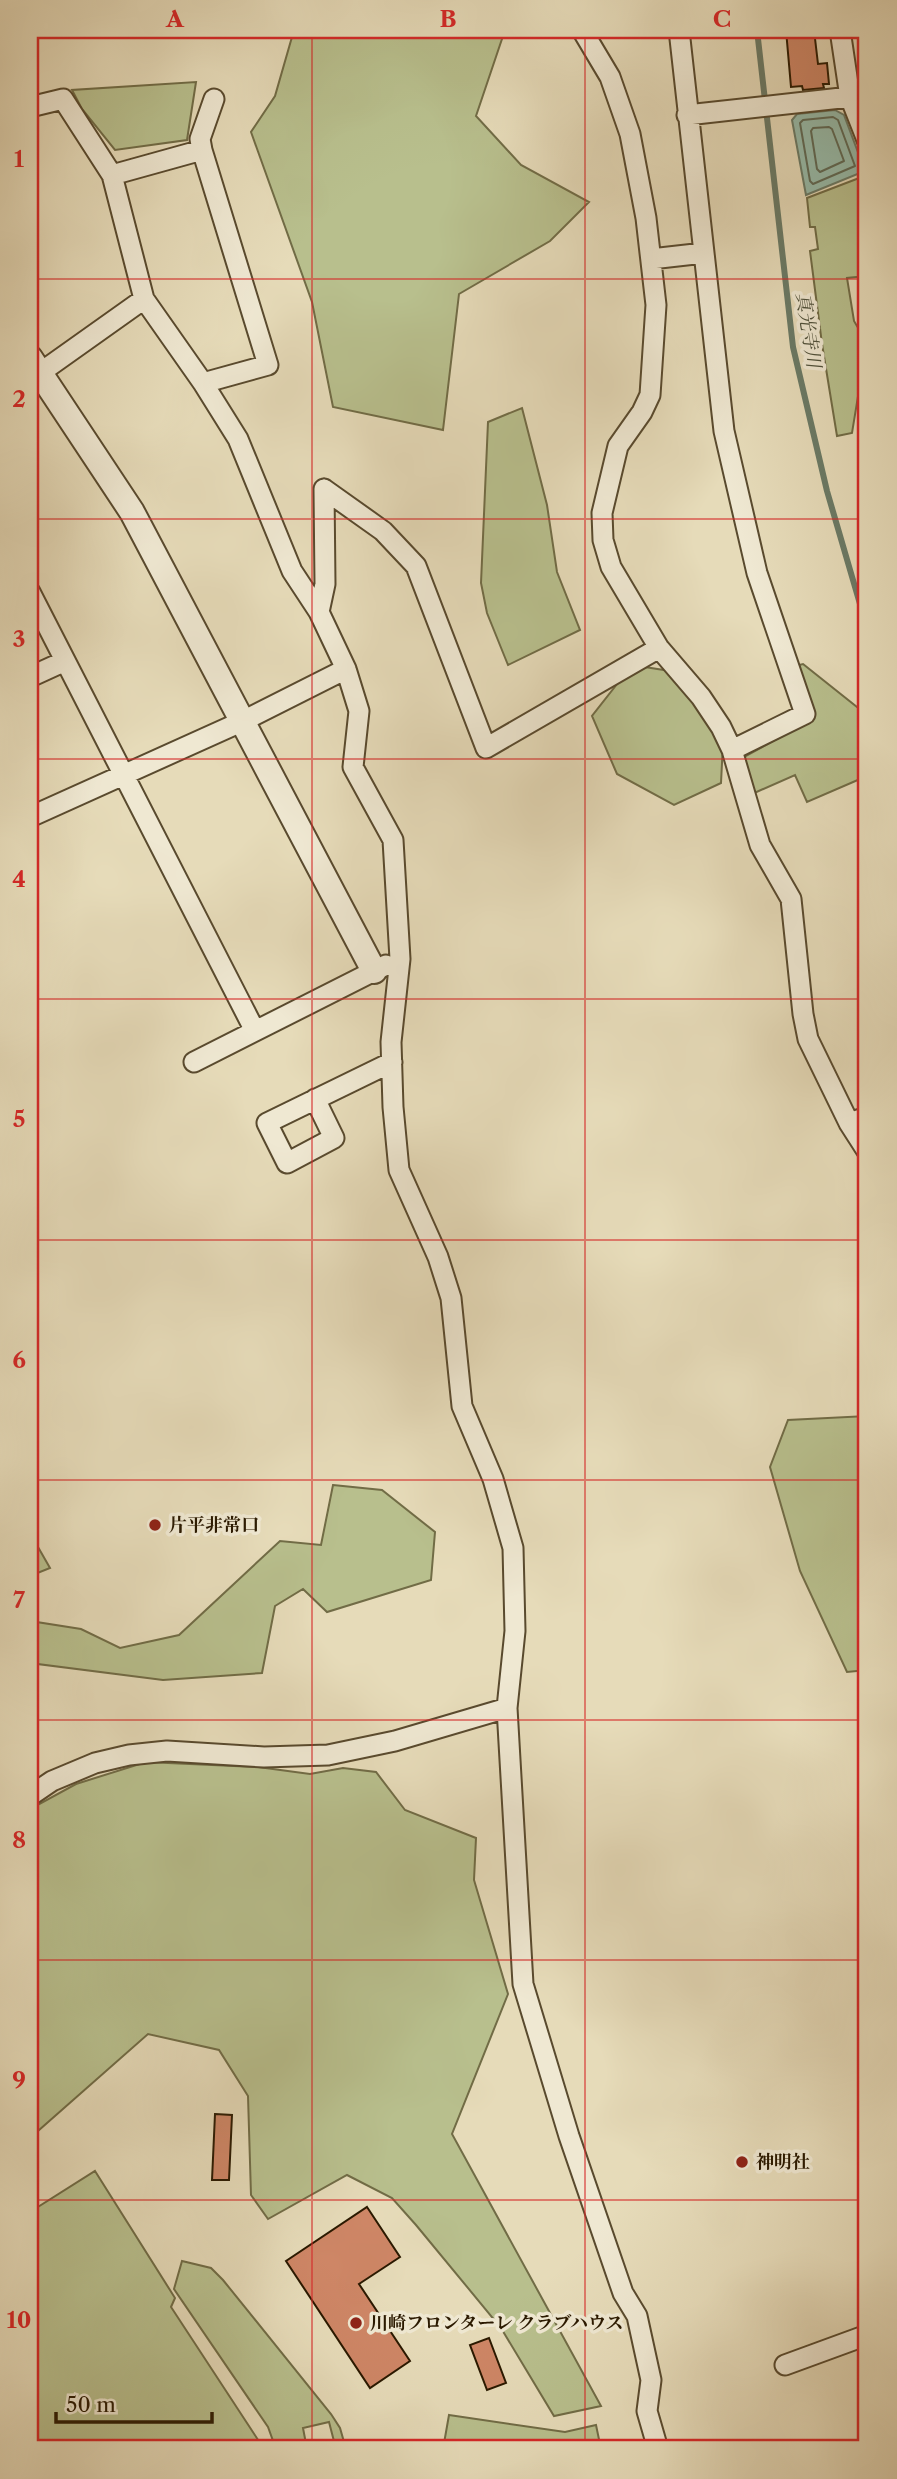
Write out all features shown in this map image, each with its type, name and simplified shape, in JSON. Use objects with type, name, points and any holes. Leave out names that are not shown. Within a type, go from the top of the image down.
[{"type":"street","points":[[582,30],[610,77],[630,134],[646,218],[656,305],[650,395],[642,412],[618,446],[602,513],[603,540],[611,567],[659,648],[701,697],[721,727],[732,750],[760,845],[791,899],[808,1039],[858,1120],[867,1151]]},
{"type":"street","points":[[678,30],[724,430],[757,573],[805,714],[732,750]]},
{"type":"street","points":[[840,30],[850,97],[867,140]]},
{"type":"street","points":[[687,115],[850,97]]},
{"type":"street","points":[[30,107],[63,99],[112,175],[144,299],[203,383],[237,439],[292,571],[319,612],[345,669],[359,712],[353,767],[393,840],[400,959],[391,1062],[399,1170],[438,1257],[451,1298],[462,1406],[493,1479],[513,1548],[514,1631],[507,1708],[523,1984],[569,2136],[605,2241],[623,2293],[637,2316],[651,2380],[647,2411],[658,2449]]},
{"type":"street","points":[[203,383],[268,365],[202,150],[200,139],[214,99]]},
{"type":"street","points":[[112,175],[202,150]]},
{"type":"street","points":[[651,259],[704,253]]},
{"type":"street","points":[[144,299],[33,370],[132,512],[374,971]]},
{"type":"street","points":[[319,612],[325,584],[324,489],[383,531],[416,566],[486,748],[659,648]]},
{"type":"street","points":[[30,592],[255,1031]]},
{"type":"street","points":[[30,677],[65,661]]},
{"type":"street","points":[[30,817],[243,721],[345,669]]},
{"type":"street","points":[[194,1062],[400,959]]},
{"type":"street","points":[[315,1099],[391,1062]]},
{"type":"street","points":[[30,1796],[52,1781],[95,1763],[129,1755],[167,1751],[264,1757],[328,1755],[395,1741],[507,1708]]},
{"type":"street","points":[[785,2365],[867,2335]]},
{"type":"shaded area","points":[[294,30],[505,30],[476,116],[521,165],[589,202],[550,241],[459,294],[443,430],[333,407],[312,302],[251,132],[275,96]]},
{"type":"shaded area","points":[[196,82],[187,140],[115,150],[82,109],[72,90]]},
{"type":"shaded area","points":[[867,175],[867,276],[847,278],[854,321],[864,338],[862,372],[852,433],[837,436],[810,251],[818,249],[815,227],[810,227],[807,198]]},
{"type":"shaded area","points":[[522,408],[547,505],[557,572],[580,630],[508,665],[487,613],[481,583],[488,422]]},
{"type":"shaded area","points":[[803,664],[867,715],[867,776],[807,802],[795,775],[752,794],[742,758],[814,719],[795,666]]},
{"type":"shaded area","points":[[632,665],[670,671],[724,723],[721,783],[674,805],[617,774],[592,716]]},
{"type":"shaded area","points":[[867,1416],[867,1670],[847,1672],[800,1571],[770,1467],[788,1420]]},
{"type":"shaded area","points":[[333,1485],[382,1490],[435,1532],[431,1580],[327,1612],[303,1589],[275,1606],[262,1673],[163,1680],[30,1663],[30,1621],[81,1629],[120,1648],[179,1635],[280,1541],[321,1545]]},
{"type":"shaded area","points":[[30,1533],[50,1568],[30,1576]]},
{"type":"shaded area","points":[[146,1762],[258,1767],[310,1774],[343,1768],[376,1772],[405,1810],[476,1838],[474,1880],[508,1994],[452,2134],[601,2406],[554,2416],[501,2328],[392,2198],[347,2175],[268,2219],[251,2195],[248,2096],[219,2050],[148,2034],[30,2138],[30,1809],[76,1784]]},
{"type":"shaded area","points":[[95,2171],[175,2298],[171,2307],[264,2449],[30,2449],[30,2212]]},
{"type":"shaded area","points":[[182,2261],[211,2268],[223,2280],[331,2414],[340,2428],[346,2449],[336,2449],[329,2422],[303,2428],[307,2449],[276,2449],[268,2427],[174,2289]]},
{"type":"shaded area","points":[[449,2415],[565,2432],[596,2425],[601,2449],[443,2449]]},
{"type":"water","points":[[835,110],[844,115],[865,171],[806,195],[792,120],[797,114]]},
{"type":"building","points":[[786,30],[814,30],[818,64],[827,63],[829,84],[823,84],[824,88],[803,90],[802,86],[791,87]]},
{"type":"building","points":[[215,2114],[232,2115],[229,2180],[212,2180]]},
{"type":"building","name":"川崎フロンターレ クラブハウス","points":[[367,2207],[400,2257],[359,2284],[410,2361],[370,2388],[286,2261]]},
{"type":"building","points":[[489,2338],[506,2383],[487,2390],[470,2345]]},
{"type":"waterway","name":"真光寺川","points":[[757,30],[793,347],[827,491],[867,628]]},
{"type":"place","name":"片平非常口","points":[[155,1525]]},
{"type":"place","name":"神明社","points":[[742,2162]]},
{"type":"place","name":"川崎フロンターレ クラブハウス","points":[[356,2323]]}]
